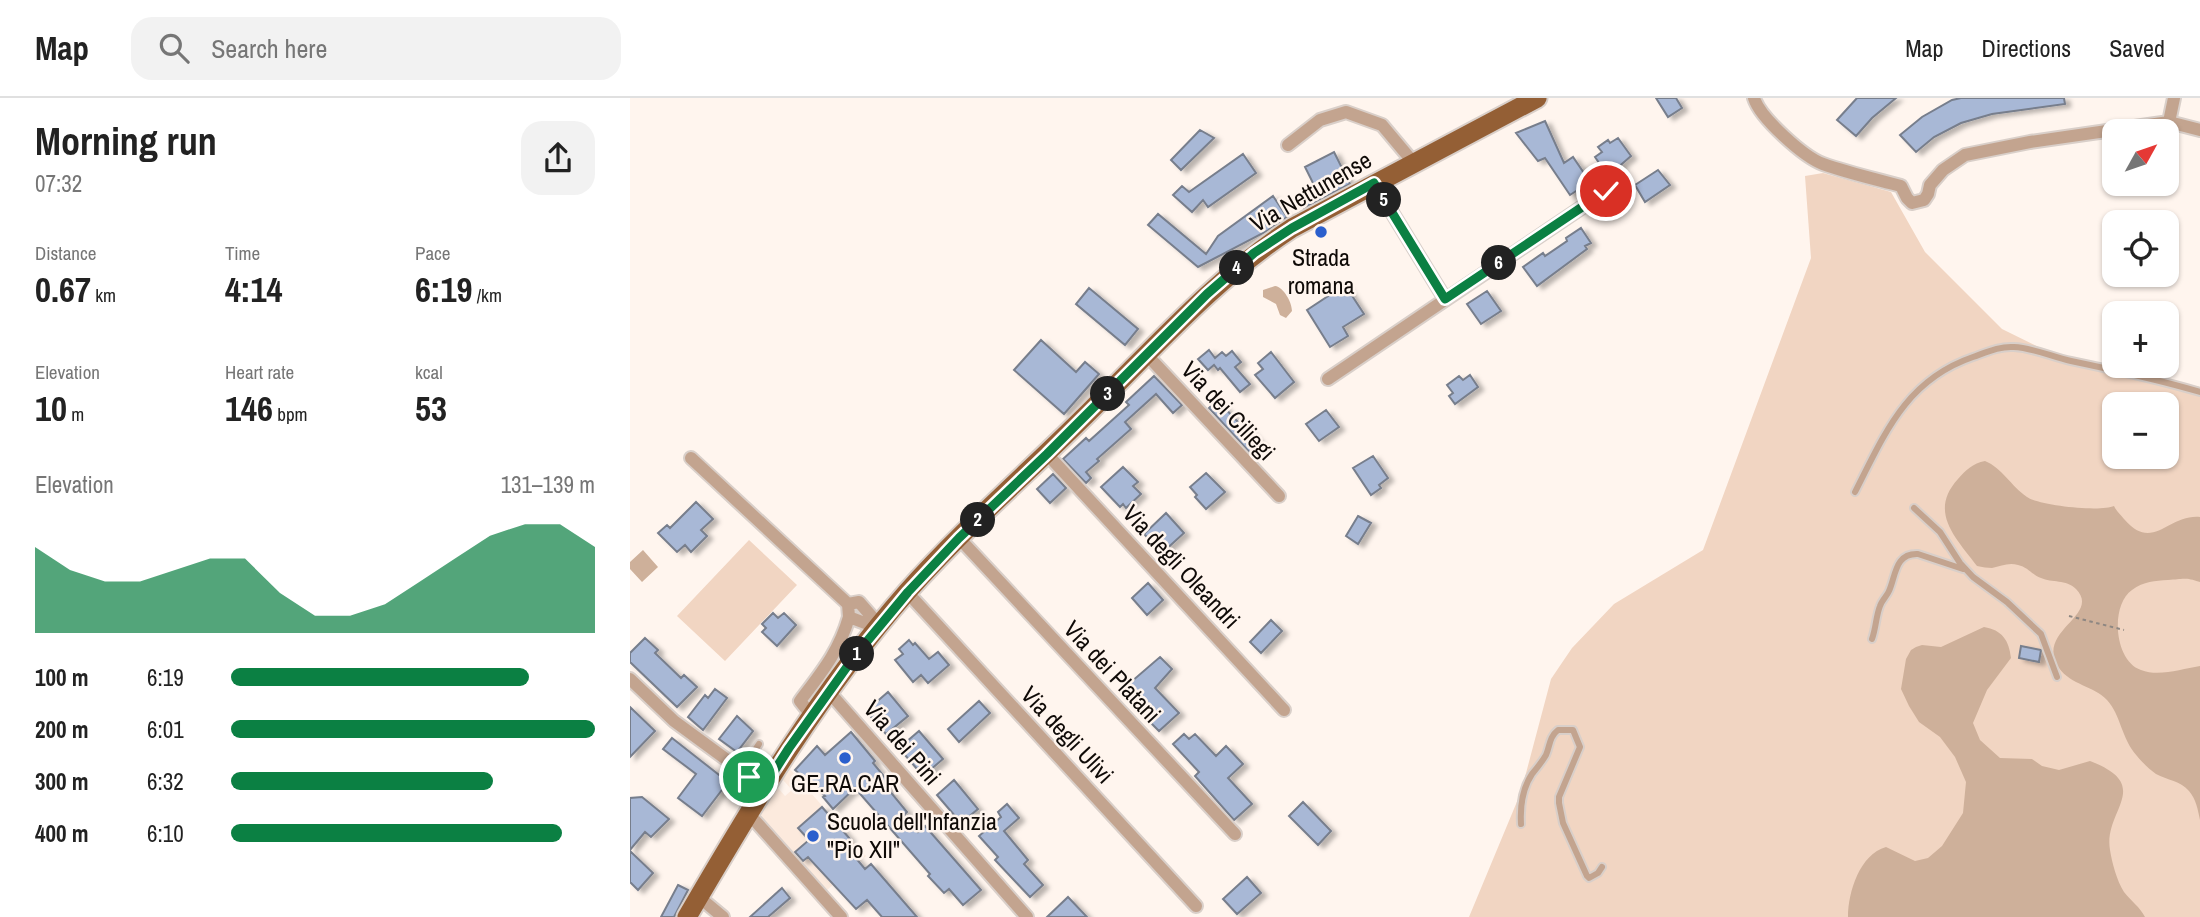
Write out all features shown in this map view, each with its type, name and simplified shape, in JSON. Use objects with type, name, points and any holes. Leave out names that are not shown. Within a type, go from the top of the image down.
[{"type":"main road","name":"Via Nettunense","points":[[687,917],[764,787],[812,716],[908,592],[959,538],[1207,294],[1254,253],[1292,228],[1537,98]]},
{"type":"street","points":[[1754,98],[1759,111],[1769,122],[1820,163],[1901,186],[1912,203],[1924,200],[1930,185],[1943,170],[1965,155],[2102,132]]},
{"type":"street","points":[[2170,119],[2174,98]]},
{"type":"street","points":[[1288,145],[1320,120],[1346,112],[1382,125],[1413,162]]},
{"type":"street","points":[[2179,125],[2200,130]]},
{"type":"street","points":[[1374,183],[1445,299]]},
{"type":"street","points":[[1328,379],[1606,191]]},
{"type":"street","name":"Via dei Ciliegi","points":[[1147,355],[1279,496]]},
{"type":"street","name":"Via degli Oleandri","points":[[1047,454],[1284,710]]},
{"type":"street","points":[[691,458],[849,610]]},
{"type":"street","name":"Via dei Platani","points":[[959,538],[1235,834]]},
{"type":"street","name":"Via degli Ulivi","points":[[908,592],[1196,906]]},
{"type":"street","points":[[812,716],[800,701],[835,654],[842,640],[849,610],[859,602],[879,627]]},
{"type":"street","points":[[630,679],[674,721],[764,787]]},
{"type":"street","name":"Via dei Pini","points":[[829,692],[1027,917]]},
{"type":"street","points":[[749,814],[841,917]]},
{"type":"street","points":[[699,897],[723,917]]},
{"type":"lane","points":[[1855,492],[1885,431],[1926,382],[1949,366],[1997,349],[2019,347],[2058,359],[2200,392]]},
{"type":"lane","points":[[1914,508],[1940,532],[1969,573],[2007,602],[2041,634],[2057,677]]},
{"type":"lane","points":[[1872,639],[1880,607],[1902,559],[1919,554],[1969,573]]},
{"type":"lane","points":[[1521,824],[1520,807],[1523,795],[1530,778],[1546,754],[1551,738],[1558,730],[1573,730],[1580,747],[1559,797],[1560,813],[1587,876],[1594,877],[1602,867]]},
{"type":"lane","points":[[741,771],[759,744]]},
{"type":"path","points":[[2069,616],[2124,630]]},
{"type":"shaded area","points":[[1823,173],[1891,192],[1925,252],[2002,329],[2053,354],[2102,365],[2102,378],[2160,378],[2200,387],[2200,917],[1469,917],[1521,792],[1551,679],[1572,648],[1614,604],[1703,550],[1811,258],[1805,176]]},
{"type":"shaded area","points":[[1275,286],[1284,292],[1291,304],[1292,311],[1286,318],[1280,315],[1276,304],[1263,297],[1263,290]]},
{"type":"shaded area","points":[[1985,461],[2027,497],[2056,505],[2084,508],[2114,506],[2134,529],[2144,533],[2152,533],[2179,521],[2200,517],[2200,582],[2191,579],[2154,581],[2132,590],[2120,608],[2118,632],[2125,656],[2132,665],[2141,670],[2163,673],[2200,666],[2200,820],[2195,801],[2186,788],[2156,774],[2137,756],[2107,700],[2064,674],[2059,668],[2054,655],[2055,644],[2081,608],[2082,599],[2076,589],[2068,584],[2041,578],[2015,564],[1992,568],[1977,566],[1954,535],[1945,514],[1949,491],[1966,470]]},
{"type":"shaded area","points":[[749,540],[797,585],[725,661],[677,616]]},
{"type":"shaded area","points":[[643,550],[658,567],[642,582],[630,569],[630,562]]},
{"type":"shaded area","points":[[1984,627],[2004,637],[2011,658],[1987,690],[1973,723],[1980,740],[2000,758],[2032,759],[2042,766],[2059,770],[2090,761],[2109,770],[2120,780],[2122,800],[2113,823],[2110,850],[2121,888],[2145,917],[1848,917],[1853,886],[1869,857],[1886,847],[1915,861],[1928,858],[1942,846],[1963,813],[1966,782],[1955,757],[1940,737],[1919,722],[1901,689],[1906,659],[1911,650],[1922,645],[1941,647]]},
{"type":"shaded area","name":"Scuola dell'Infanzia \"Pio XII\"","points":[[790,769],[866,856],[826,891],[760,817],[778,788],[785,796],[792,790],[783,780]]},
{"type":"building","points":[[1656,98],[1676,98],[1682,108],[1668,117]]},
{"type":"building","points":[[1857,98],[1896,98],[1856,136],[1837,120]]},
{"type":"building","points":[[2064,98],[2065,104],[1992,114],[1961,123],[1934,137],[1916,152],[1900,135],[1922,117],[1952,100]]},
{"type":"building","points":[[1545,121],[1564,163],[1573,157],[1590,182],[1570,195],[1545,158],[1538,161],[1516,133]]},
{"type":"building","points":[[1200,130],[1214,138],[1181,170],[1171,160]]},
{"type":"building","points":[[1618,138],[1631,156],[1615,170],[1613,168],[1606,173],[1595,157],[1602,152],[1598,147],[1608,140],[1610,143]]},
{"type":"building","points":[[1334,152],[1350,184],[1304,208],[1297,194],[1314,185],[1305,167]]},
{"type":"building","points":[[1243,154],[1256,173],[1208,207],[1203,200],[1192,212],[1173,195],[1182,186],[1189,192]]},
{"type":"building","points":[[1658,170],[1670,185],[1645,202],[1635,185]]},
{"type":"building","points":[[1273,196],[1287,217],[1267,231],[1198,267],[1148,225],[1158,214],[1206,254],[1218,236]]},
{"type":"building","points":[[1581,228],[1591,243],[1585,246],[1587,249],[1537,286],[1523,267],[1543,253],[1545,256]]},
{"type":"building","points":[[1345,285],[1364,314],[1343,327],[1348,336],[1330,347],[1307,310]]},
{"type":"building","points":[[1089,288],[1138,329],[1125,345],[1076,304]]},
{"type":"building","points":[[1487,291],[1501,311],[1481,324],[1467,304]]},
{"type":"building","points":[[1041,340],[1076,372],[1085,362],[1099,374],[1064,414],[1014,370]]},
{"type":"building","points":[[1209,350],[1215,358],[1222,352],[1226,356],[1232,351],[1241,362],[1235,367],[1250,384],[1240,392],[1220,368],[1218,370],[1214,365],[1208,370],[1198,359]]},
{"type":"building","points":[[1271,352],[1294,382],[1275,398],[1255,375],[1263,369],[1258,363]]},
{"type":"building","points":[[1470,375],[1478,387],[1455,404],[1449,396],[1453,393],[1447,385],[1459,376],[1463,380]]},
{"type":"building","points":[[1154,376],[1182,405],[1173,413],[1156,394],[1125,422],[1131,429],[1086,472],[1091,478],[1086,483],[1063,459],[1086,438],[1089,441],[1129,405],[1126,402]]},
{"type":"building","points":[[1217,400],[1240,424],[1242,422],[1262,445],[1251,454],[1209,408]]},
{"type":"building","points":[[1326,410],[1339,427],[1319,441],[1306,424]]},
{"type":"building","points":[[1373,456],[1388,478],[1379,485],[1381,488],[1371,495],[1353,468]]},
{"type":"building","points":[[1123,467],[1138,482],[1133,486],[1141,494],[1126,508],[1123,504],[1120,507],[1101,487]]},
{"type":"building","points":[[1206,473],[1225,492],[1206,509],[1190,487]]},
{"type":"building","points":[[1053,474],[1066,488],[1050,503],[1037,489]]},
{"type":"building","points":[[696,502],[713,519],[701,530],[707,536],[691,552],[685,545],[677,552],[658,533],[667,525],[670,528]]},
{"type":"building","points":[[1166,513],[1184,533],[1162,553],[1144,534]]},
{"type":"building","points":[[1358,516],[1371,523],[1358,544],[1346,536]]},
{"type":"building","points":[[1148,583],[1163,600],[1147,615],[1132,598]]},
{"type":"building","points":[[773,613],[778,618],[784,613],[796,625],[777,646],[762,632],[766,628],[762,624]]},
{"type":"building","points":[[1271,620],[1282,631],[1261,653],[1250,642]]},
{"type":"building","points":[[645,638],[658,650],[655,653],[681,678],[684,675],[697,687],[677,707],[630,662],[630,653]]},
{"type":"building","points":[[909,640],[929,659],[938,652],[949,665],[928,683],[921,675],[913,682],[895,660],[903,654],[899,649]]},
{"type":"building","points":[[2021,646],[2041,650],[2039,662],[2019,658]]},
{"type":"building","points":[[1160,657],[1172,669],[1155,688],[1179,713],[1159,731],[1144,716],[1147,713],[1124,688]]},
{"type":"building","points":[[715,689],[727,698],[703,730],[688,717],[705,695],[708,698]]},
{"type":"building","points":[[888,692],[908,716],[886,734],[866,711]]},
{"type":"building","points":[[979,701],[990,713],[959,742],[948,729]]},
{"type":"building","points":[[630,707],[655,731],[630,757]]},
{"type":"building","points":[[737,716],[753,731],[737,752],[719,739]]},
{"type":"building","points":[[919,731],[943,759],[923,776],[899,748]]},
{"type":"building","points":[[851,732],[892,786],[888,789],[907,812],[904,815],[918,832],[925,826],[981,890],[963,905],[949,889],[944,893],[928,876],[930,874],[855,788],[833,809],[823,797],[825,796],[795,770],[817,746],[825,755]]},
{"type":"building","points":[[1184,734],[1189,739],[1195,734],[1216,756],[1226,746],[1243,764],[1228,778],[1252,804],[1234,820],[1195,776],[1199,772],[1173,744]]},
{"type":"building","points":[[672,738],[728,782],[702,816],[678,798],[696,774],[663,749]]},
{"type":"building","points":[[954,780],[978,809],[961,823],[937,795]]},
{"type":"building","points":[[642,797],[669,819],[651,837],[645,832],[630,850],[630,798]]},
{"type":"building","points":[[1303,802],[1331,831],[1318,845],[1289,816]]},
{"type":"building","points":[[1007,804],[1019,818],[1004,831],[1028,860],[1024,864],[1043,885],[1030,897],[995,860],[998,857],[979,836],[1001,817],[998,812]]},
{"type":"building","points":[[822,807],[850,839],[844,844],[865,869],[871,864],[917,917],[882,917],[867,900],[856,909],[808,857],[803,861],[795,852],[809,840],[798,828]]},
{"type":"building","points":[[630,851],[653,873],[638,890],[630,882]]},
{"type":"building","points":[[1247,877],[1261,893],[1237,914],[1223,899]]},
{"type":"building","points":[[678,885],[688,890],[674,917],[661,917]]},
{"type":"building","points":[[782,888],[790,898],[768,917],[750,917]]},
{"type":"building","points":[[1068,897],[1087,917],[1047,917]]},
{"type":"place","name":"Strada romana","points":[[1321,232]]},
{"type":"place","name":"GE.RA.CAR","points":[[845,758]]},
{"type":"place","name":"Scuola dell'Infanzia \"Pio XII\"","points":[[813,836]]},
{"type":"route","points":[[749,777],[764,787],[854,657],[908,592],[959,538],[1207,294],[1254,253],[1292,228],[1374,183],[1445,299],[1606,191]]}]
